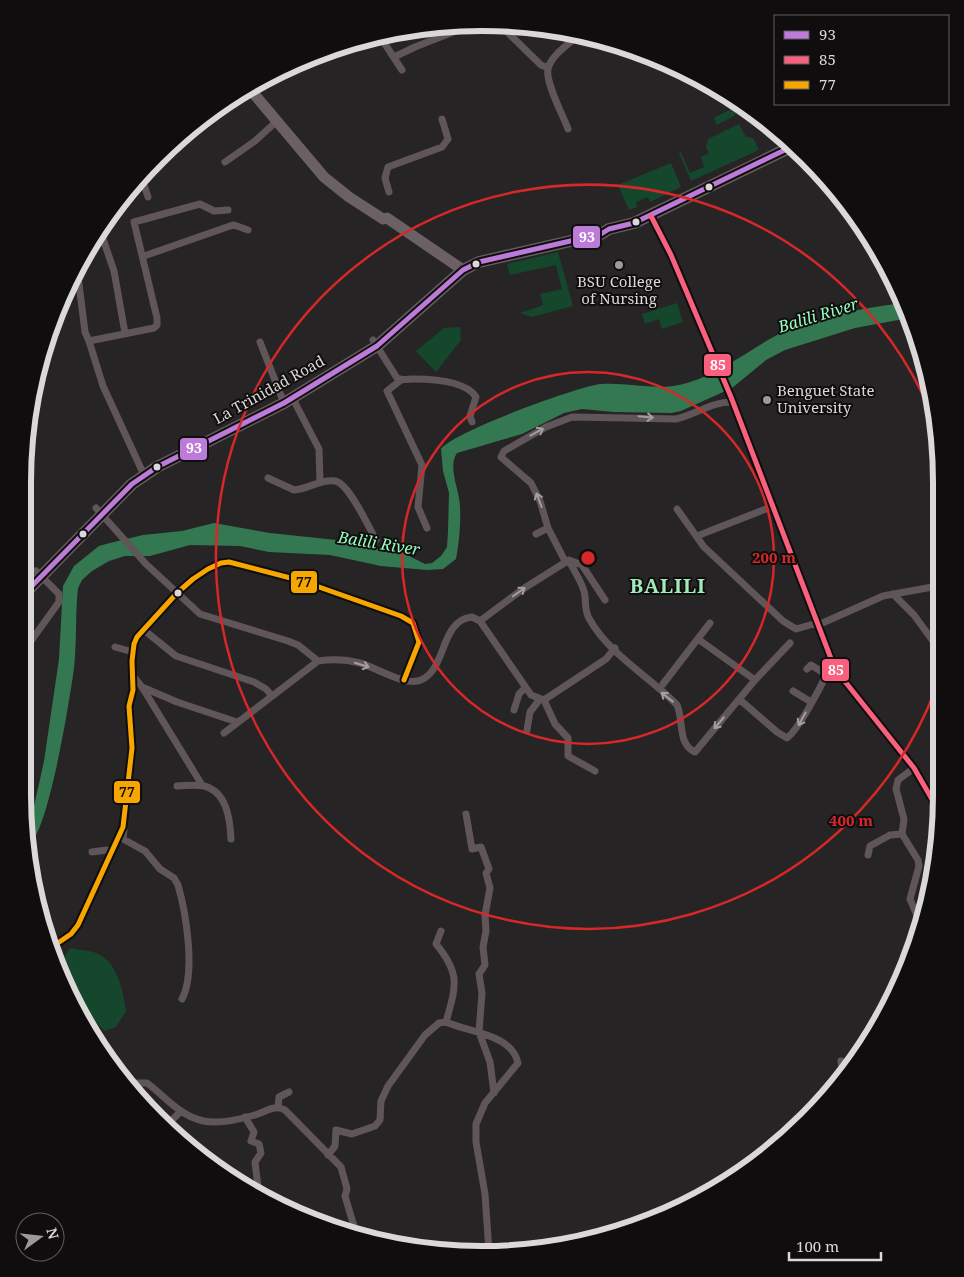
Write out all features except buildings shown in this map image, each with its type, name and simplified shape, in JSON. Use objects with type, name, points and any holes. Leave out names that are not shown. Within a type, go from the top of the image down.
[{"type":"highway","name":"La Trinidad Road","points":[[31,583],[99,511],[143,472],[286,399],[374,343],[459,270],[479,262],[601,234],[609,229],[651,216],[786,149]]},
{"type":"highway","name":"La Trinidad Road","points":[[31,579],[38,574]]},
{"type":"main road","points":[[254,94],[329,182],[384,219],[387,218],[459,270]]},
{"type":"street","points":[[394,58],[415,47],[453,32]]},
{"type":"street","points":[[507,32],[541,65],[548,68]]},
{"type":"street","points":[[568,128],[549,80],[548,68],[555,57],[573,41]]},
{"type":"street","points":[[384,42],[402,70]]},
{"type":"street","points":[[388,192],[385,171],[388,168],[442,147],[448,139],[442,119]]},
{"type":"street","points":[[224,162],[255,142],[278,120]]},
{"type":"street","points":[[144,184],[148,198]]},
{"type":"street","points":[[89,341],[154,328],[157,325],[144,256],[134,222],[200,204],[214,210],[228,210]]},
{"type":"street","points":[[651,216],[671,255],[732,400],[771,507],[832,661],[842,680],[873,715],[914,768],[933,801]]},
{"type":"street","points":[[144,256],[230,226],[234,225],[248,230]]},
{"type":"street","points":[[103,239],[114,272],[125,333]]},
{"type":"street","points":[[79,282],[85,332],[103,386],[143,472]]},
{"type":"street","points":[[260,342],[286,399],[318,449],[320,482]]},
{"type":"street","points":[[374,343],[401,380]]},
{"type":"street","points":[[428,528],[418,507],[422,464],[387,391],[401,380],[413,379],[449,383],[471,392],[476,397],[470,416],[472,422]]},
{"type":"street","points":[[732,400],[692,416],[676,419],[572,417],[546,427],[507,448],[501,457],[531,483],[540,500],[548,528],[584,591],[585,610],[590,620],[602,636],[636,671],[677,705],[682,733],[689,747],[697,750],[755,680],[790,643]]},
{"type":"street","points":[[268,478],[294,490],[333,480],[342,485],[356,503],[376,540]]},
{"type":"street","points":[[697,536],[771,507]]},
{"type":"street","points":[[677,509],[704,547],[794,629],[817,624],[883,596],[933,587]]},
{"type":"street","points":[[99,511],[146,564],[200,614],[288,641],[298,645],[318,661]]},
{"type":"street","points":[[536,534],[548,528]]},
{"type":"street","points":[[480,621],[567,561],[582,565],[605,600]]},
{"type":"street","points":[[182,999],[187,986],[191,960],[178,885],[174,878],[160,869],[145,851],[123,839],[132,748],[129,706],[133,690],[133,652],[137,637],[177,593],[193,579],[220,563],[229,562],[302,581],[390,608],[413,623],[419,635],[418,648],[404,680]]},
{"type":"street","points":[[31,641],[59,602],[59,594],[38,574]]},
{"type":"street","points":[[893,594],[914,615],[933,641]]},
{"type":"street","points":[[224,733],[271,695],[318,661],[334,659],[361,664],[404,680],[414,682],[424,679],[435,667],[450,633],[456,625],[467,617],[480,621],[524,688],[531,695],[542,700],[555,724],[568,738],[568,756],[594,771]]},
{"type":"street","points":[[663,684],[710,623]]},
{"type":"street","points":[[144,630],[176,656],[254,682],[266,689],[271,695]]},
{"type":"street","points":[[698,639],[755,680]]},
{"type":"street","points":[[115,647],[133,652]]},
{"type":"street","points":[[527,730],[530,712],[542,700],[606,659],[615,648]]},
{"type":"street","points":[[739,699],[782,737],[790,737],[827,675],[832,661]]},
{"type":"street","points":[[806,669],[811,665],[827,675]]},
{"type":"street","points":[[133,676],[142,687],[182,756],[202,785],[224,801],[231,838]]},
{"type":"street","points":[[142,687],[176,702],[237,722]]},
{"type":"street","points":[[514,710],[519,694],[524,688]]},
{"type":"street","points":[[793,691],[811,702]]},
{"type":"street","points":[[914,768],[896,785],[904,820],[902,834],[918,860],[919,866],[910,899],[911,907],[916,916]]},
{"type":"street","points":[[177,786],[202,785]]},
{"type":"street","points":[[466,814],[472,849],[481,847],[489,869],[486,873],[490,899],[485,915],[486,931],[482,947],[485,965],[479,974],[479,984],[482,993],[479,1032],[490,1062],[494,1094]]},
{"type":"street","points":[[57,944],[71,934],[78,925],[123,827]]},
{"type":"street","points":[[868,855],[870,846],[881,839],[902,834]]},
{"type":"street","points":[[92,852],[107,850],[112,852]]},
{"type":"street","points":[[441,931],[436,944],[450,962],[454,987],[446,1022]]},
{"type":"street","points":[[328,1155],[335,1146],[336,1130],[352,1134],[375,1126],[380,1120],[381,1101],[388,1086],[425,1035],[439,1023],[446,1022],[471,1032],[479,1032],[500,1040],[517,1060],[516,1067],[480,1111],[476,1124],[476,1142],[485,1194],[489,1246]]},
{"type":"street","points":[[841,1061],[841,1067]]},
{"type":"street","points":[[136,1083],[147,1083],[181,1111],[194,1118],[208,1121],[245,1117],[278,1107],[284,1110],[341,1167],[347,1188],[345,1196],[354,1227]]},
{"type":"street","points":[[278,1107],[279,1096],[289,1092]]},
{"type":"street","points":[[171,1121],[181,1111]]},
{"type":"street","points":[[245,1117],[254,1132],[251,1141],[259,1144],[261,1153],[255,1162],[258,1185]]},
{"type":"shaded area","points":[[731,109],[737,111],[734,116],[717,125],[714,118]]},
{"type":"shaded area","points":[[739,124],[746,137],[753,138],[759,150],[691,181],[679,153],[681,152],[690,173],[704,167],[701,157],[709,153],[706,147],[708,139]]},
{"type":"shaded area","points":[[671,163],[681,187],[650,202],[648,197],[636,202],[637,207],[629,210],[618,185]]},
{"type":"shaded area","points":[[558,252],[573,306],[531,317],[520,313],[543,305],[540,294],[562,289],[556,265],[510,275],[507,264]]},
{"type":"shaded area","points":[[677,303],[683,322],[662,329],[659,319],[645,324],[642,314]]},
{"type":"shaded area","points":[[895,304],[902,319],[855,328],[785,350],[766,360],[732,388],[681,411],[671,413],[614,412],[582,409],[564,413],[522,434],[457,453],[453,465],[460,507],[459,540],[456,559],[443,569],[427,570],[381,566],[330,555],[269,552],[240,546],[190,545],[150,556],[125,556],[109,561],[92,571],[82,580],[78,588],[74,668],[58,762],[44,815],[33,839],[32,815],[44,761],[59,659],[63,586],[74,566],[99,546],[143,535],[182,531],[214,523],[270,533],[336,540],[401,552],[425,564],[432,563],[441,556],[447,547],[449,493],[443,471],[441,449],[467,432],[543,401],[601,384],[666,387],[687,383],[723,368],[791,328],[822,318]]},
{"type":"shaded area","points":[[460,327],[461,340],[436,372],[416,351],[444,328]]},
{"type":"shaded area","points":[[70,948],[90,951],[101,955],[108,961],[121,985],[126,1011],[116,1027],[104,1031],[94,1019],[91,1018],[63,959]]},
{"type":"transit line","name":"93","points":[[31,587],[132,484],[157,467],[284,403],[377,346],[463,270],[479,262],[601,234],[609,229],[634,223],[786,149]]},
{"type":"transit line","name":"85","points":[[651,216],[671,255],[731,397],[835,669],[914,768],[933,801]]},
{"type":"transit line","name":"77","points":[[57,944],[71,934],[78,925],[123,827],[132,748],[129,706],[133,690],[132,661],[134,644],[137,637],[177,593],[193,579],[208,569],[221,563],[229,562],[302,581],[401,616],[413,623],[419,642],[404,680]]},
{"type":"place","name":"BSU College of Nursing","points":[[619,265]]},
{"type":"place","name":"Benguet State University","points":[[767,400]]},
{"type":"district","name":"BALILI","points":[[668,586]]},
{"type":"water label","name":"Balili River","points":[[818,315]]},
{"type":"water label","name":"Balili River","points":[[379,543]]}]
